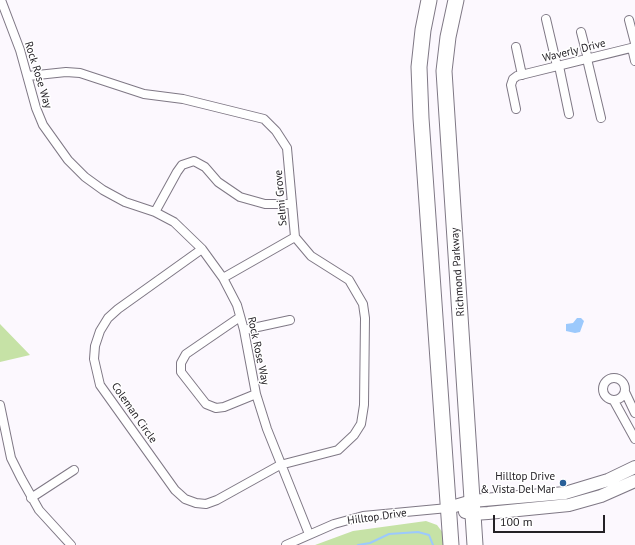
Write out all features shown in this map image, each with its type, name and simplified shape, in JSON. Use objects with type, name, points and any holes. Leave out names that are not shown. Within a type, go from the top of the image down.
[{"type":"highway","points":[[429,0],[423,30],[420,67],[421,118],[437,319],[451,545]]},
{"type":"highway","name":"Richmond Parkway","points":[[456,0],[448,37],[444,71],[475,545]]},
{"type":"main road","name":"Hilltop Drive","points":[[473,508],[565,493],[603,482],[635,467]]},
{"type":"main road","name":"Hilltop Drive","points":[[448,508],[568,505],[601,496],[635,481]]},
{"type":"street","name":"Rock Rose Way","points":[[1,0],[28,76],[36,108],[44,125],[68,160],[85,177],[103,190],[125,202],[155,212],[174,222],[202,249],[223,278],[237,306],[244,330],[256,394],[280,465],[309,534]]},
{"type":"street","points":[[546,19],[569,114]]},
{"type":"street","points":[[629,20],[635,61]]},
{"type":"street","points":[[581,32],[600,118]]},
{"type":"street","name":"Waverly Drive","points":[[520,76],[634,46]]},
{"type":"street","points":[[516,48],[520,76],[513,79],[511,85],[516,109]]},
{"type":"street","name":"Selmi Grove","points":[[28,76],[66,72],[80,73],[144,94],[183,99],[264,119],[276,131],[287,148],[295,237],[311,256],[349,280],[363,304],[365,318],[364,405],[360,424],[354,435],[338,450],[280,465]]},
{"type":"street","points":[[155,212],[182,165],[194,161],[205,167],[218,182],[240,197],[265,204],[291,204]]},
{"type":"street","points":[[223,278],[295,237]]},
{"type":"street","name":"Coleman Circle","points":[[202,249],[118,308],[108,318],[100,331],[95,346],[95,366],[100,385],[175,490],[185,499],[196,503],[206,504],[217,500],[280,465]]},
{"type":"street","points":[[240,316],[186,354],[181,363],[181,372],[206,404],[216,408],[224,407],[256,394]]},
{"type":"street","points":[[244,330],[290,320]]},
{"type":"street","points":[[625,392],[619,400],[610,400],[603,395],[603,386],[605,382],[612,378],[620,380],[625,387],[625,392],[635,413]]},
{"type":"street","points":[[614,401],[635,439]]},
{"type":"street","points":[[0,405],[11,458],[31,498],[71,545]]},
{"type":"street","points":[[31,498],[74,470]]},
{"type":"street","name":"Hilltop Drive","points":[[286,545],[334,524],[363,516],[448,508]]},
{"type":"green space","points":[[0,324],[30,355],[0,362]]},
{"type":"green space","points":[[426,521],[437,525],[443,533],[443,545],[315,545],[353,531]]},
{"type":"water","points":[[577,318],[581,318],[584,321],[580,332],[575,333],[566,331],[566,324],[573,323]]},
{"type":"waterway","points":[[358,545],[370,543],[389,534],[418,532],[429,535],[433,545]]},
{"type":"place","name":"Hilltop Drive & Vista Del Mar","points":[[563,483]]}]
